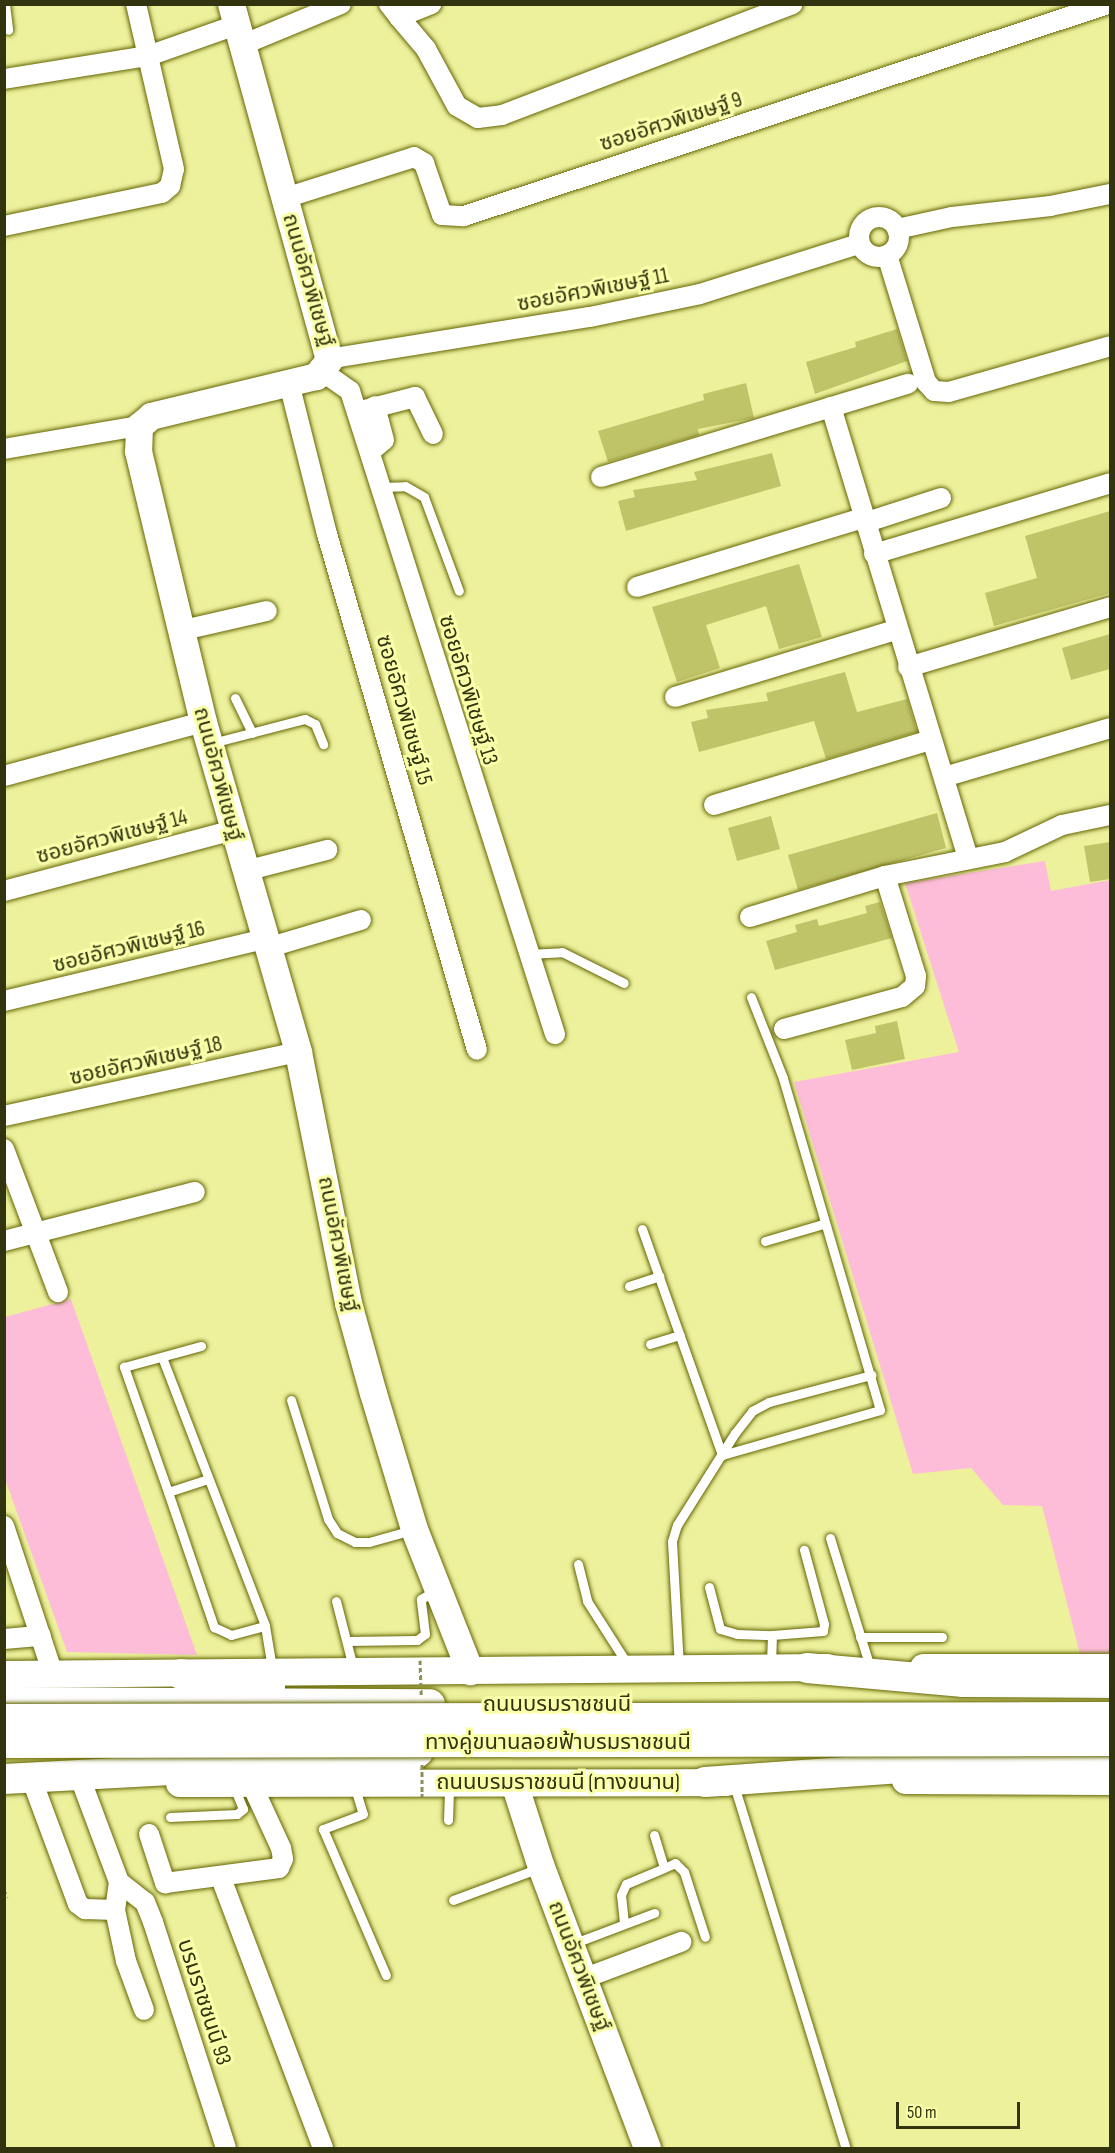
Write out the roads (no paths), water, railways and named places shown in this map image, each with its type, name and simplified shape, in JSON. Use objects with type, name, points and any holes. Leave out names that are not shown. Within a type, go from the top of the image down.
[{"type":"main road","points":[[807,1668],[963,1682],[1110,1683]]},
{"type":"main road","points":[[181,1674],[375,1703]]},
{"type":"main road","name":"ถนนบรมราชชนนี","points":[[4,1702],[1110,1703]]},
{"type":"main road","name":"ทางคู่ขนานลอยฟ้าบรมราชชนนี","points":[[4,1719],[1110,1717]]},
{"type":"main road","name":"ทางคู่ขนานลอยฟ้าบรมราชชนนี","points":[[4,1743],[1110,1741]]},
{"type":"main road","name":"ถนนบรมราชชนนี","points":[[4,1751],[1110,1750]]},
{"type":"main road","points":[[14,1782],[411,1758],[418,1752]]},
{"type":"main road","points":[[719,1782],[967,1763],[1110,1763]]},
{"type":"street","points":[[4,226],[144,199],[162,193],[170,186],[174,169],[136,4]]},
{"type":"street","points":[[4,79],[148,56],[236,25],[341,4]]},
{"type":"street","points":[[432,4],[394,11],[426,49],[457,106],[478,118],[502,115],[792,4]]},
{"type":"street","name":"ซอยอัศวพิเชษฐ์ 9","points":[[285,198],[414,157],[424,163],[442,215],[464,216],[1108,4]]},
{"type":"street","name":"ถนนอัศวพิเชษฐ์","points":[[236,25],[285,198],[326,363],[289,383],[151,416],[139,426],[138,451],[179,631],[206,733],[298,1052],[348,1303],[414,1529],[470,1671]]},
{"type":"street","points":[[897,229],[952,217],[1050,206],[1110,194]]},
{"type":"street","points":[[885,218],[897,229],[898,244],[887,255],[871,256],[859,244],[861,227],[867,220],[885,218]]},
{"type":"street","name":"ซอยอัศวพิเชษฐ์ 11","points":[[326,363],[340,357],[590,317],[700,294],[859,244]]},
{"type":"street","points":[[887,255],[926,382],[934,391],[949,392],[1110,346]]},
{"type":"street","name":"ซอยอัศวพิเชษฐ์ 13","points":[[326,363],[366,409],[370,452],[555,1034]]},
{"type":"street","name":"ซอยอัศวพิเชษฐ์ 15","points":[[289,383],[327,534],[477,1050]]},
{"type":"street","points":[[601,477],[908,384]]},
{"type":"street","points":[[366,409],[416,397],[433,434]]},
{"type":"street","points":[[831,407],[896,630],[968,857]]},
{"type":"street","points":[[4,449],[139,426]]},
{"type":"street","points":[[874,554],[1110,483]]},
{"type":"street","points":[[637,587],[941,498]]},
{"type":"street","points":[[908,667],[1110,607]]},
{"type":"street","points":[[179,631],[267,611]]},
{"type":"street","points":[[675,697],[896,630]]},
{"type":"street","points":[[944,777],[1110,728]]},
{"type":"street","points":[[4,776],[206,733]]},
{"type":"street","points":[[714,805],[931,740]]},
{"type":"street","points":[[750,917],[885,876],[968,857],[1005,852],[1062,825],[1110,815]]},
{"type":"street","name":"ซอยอัศวพิเชษฐ์ 14","points":[[4,891],[233,830]]},
{"type":"street","points":[[245,872],[327,850]]},
{"type":"street","points":[[784,1029],[902,997],[915,986],[916,976],[885,876]]},
{"type":"street","name":"ซอยอัศวพิเชษฐ์ 16","points":[[4,1001],[361,920]]},
{"type":"street","name":"ซอยอัศวพิเชษฐ์ 18","points":[[4,1116],[298,1052]]},
{"type":"street","points":[[4,1149],[58,1292]]},
{"type":"street","points":[[4,1241],[195,1192]]},
{"type":"street","points":[[4,1526],[54,1674]]},
{"type":"street","points":[[4,1639],[41,1636]]},
{"type":"street","points":[[4,1674],[1110,1667]]},
{"type":"street","name":"ถนนบรมราชชนนี (ทางขนาน)","points":[[14,1782],[1110,1781]]},
{"type":"street","points":[[14,1782],[78,1904],[85,1909],[115,1910]]},
{"type":"street","points":[[82,1783],[119,1882],[115,1910],[126,1961],[144,2010]]},
{"type":"street","points":[[149,1834],[165,1883],[267,1872],[279,1868],[283,1859],[241,1783]]},
{"type":"street","name":"ถนนอัศวพิเชษฐ์","points":[[514,1783],[541,1867],[585,1978],[647,2148]]},
{"type":"street","points":[[221,1878],[322,2148]]},
{"type":"street","name":"บรมราชชนนี 93","points":[[119,1882],[145,1902],[226,2148]]},
{"type":"street","points":[[585,1978],[681,1942]]},
{"type":"lane","points":[[5,4],[8,30]]},
{"type":"lane","points":[[381,487],[405,486],[424,497],[459,591]]},
{"type":"lane","points":[[235,698],[252,733]]},
{"type":"lane","points":[[206,733],[252,733],[305,719],[315,724],[324,744]]},
{"type":"lane","points":[[528,954],[562,952],[624,983]]},
{"type":"lane","points":[[722,1455],[880,1410],[823,1224],[783,1078],[751,997]]},
{"type":"lane","points":[[765,1241],[823,1224]]},
{"type":"lane","points":[[642,1229],[722,1455]]},
{"type":"lane","points":[[629,1286],[659,1276]]},
{"type":"lane","points":[[650,1344],[680,1335]]},
{"type":"lane","points":[[201,1346],[129,1364],[124,1374],[168,1492],[214,1627],[231,1635],[265,1626]]},
{"type":"lane","points":[[162,1357],[265,1626],[273,1673]]},
{"type":"lane","points":[[679,1669],[672,1541],[677,1525],[722,1455],[752,1411],[769,1402],[871,1375]]},
{"type":"lane","points":[[291,1400],[328,1519],[338,1533],[355,1542],[369,1542],[414,1529]]},
{"type":"lane","points":[[168,1492],[208,1479]]},
{"type":"lane","points":[[830,1539],[870,1667]]},
{"type":"lane","points":[[709,1587],[720,1629],[737,1634],[772,1635],[823,1631],[824,1624],[804,1550]]},
{"type":"lane","points":[[578,1564],[587,1600],[631,1670]]},
{"type":"lane","points":[[347,1641],[417,1640],[425,1634],[422,1599],[437,1590]]},
{"type":"lane","points":[[336,1601],[355,1672]]},
{"type":"lane","points":[[771,1668],[772,1635]]},
{"type":"lane","points":[[860,1637],[942,1637]]},
{"type":"lane","points":[[719,1782],[846,2148]]},
{"type":"lane","points":[[170,1817],[237,1814],[243,1809],[241,1783]]},
{"type":"lane","points":[[353,1783],[363,1814],[323,1829],[386,1975]]},
{"type":"lane","points":[[448,1821],[449,1783]]},
{"type":"lane","points":[[654,1834],[664,1868]]},
{"type":"lane","points":[[624,1923],[621,1895],[626,1884],[675,1863],[684,1872],[705,1937]]},
{"type":"lane","points":[[453,1900],[541,1867]]},
{"type":"lane","points":[[572,1944],[654,1913]]}]
